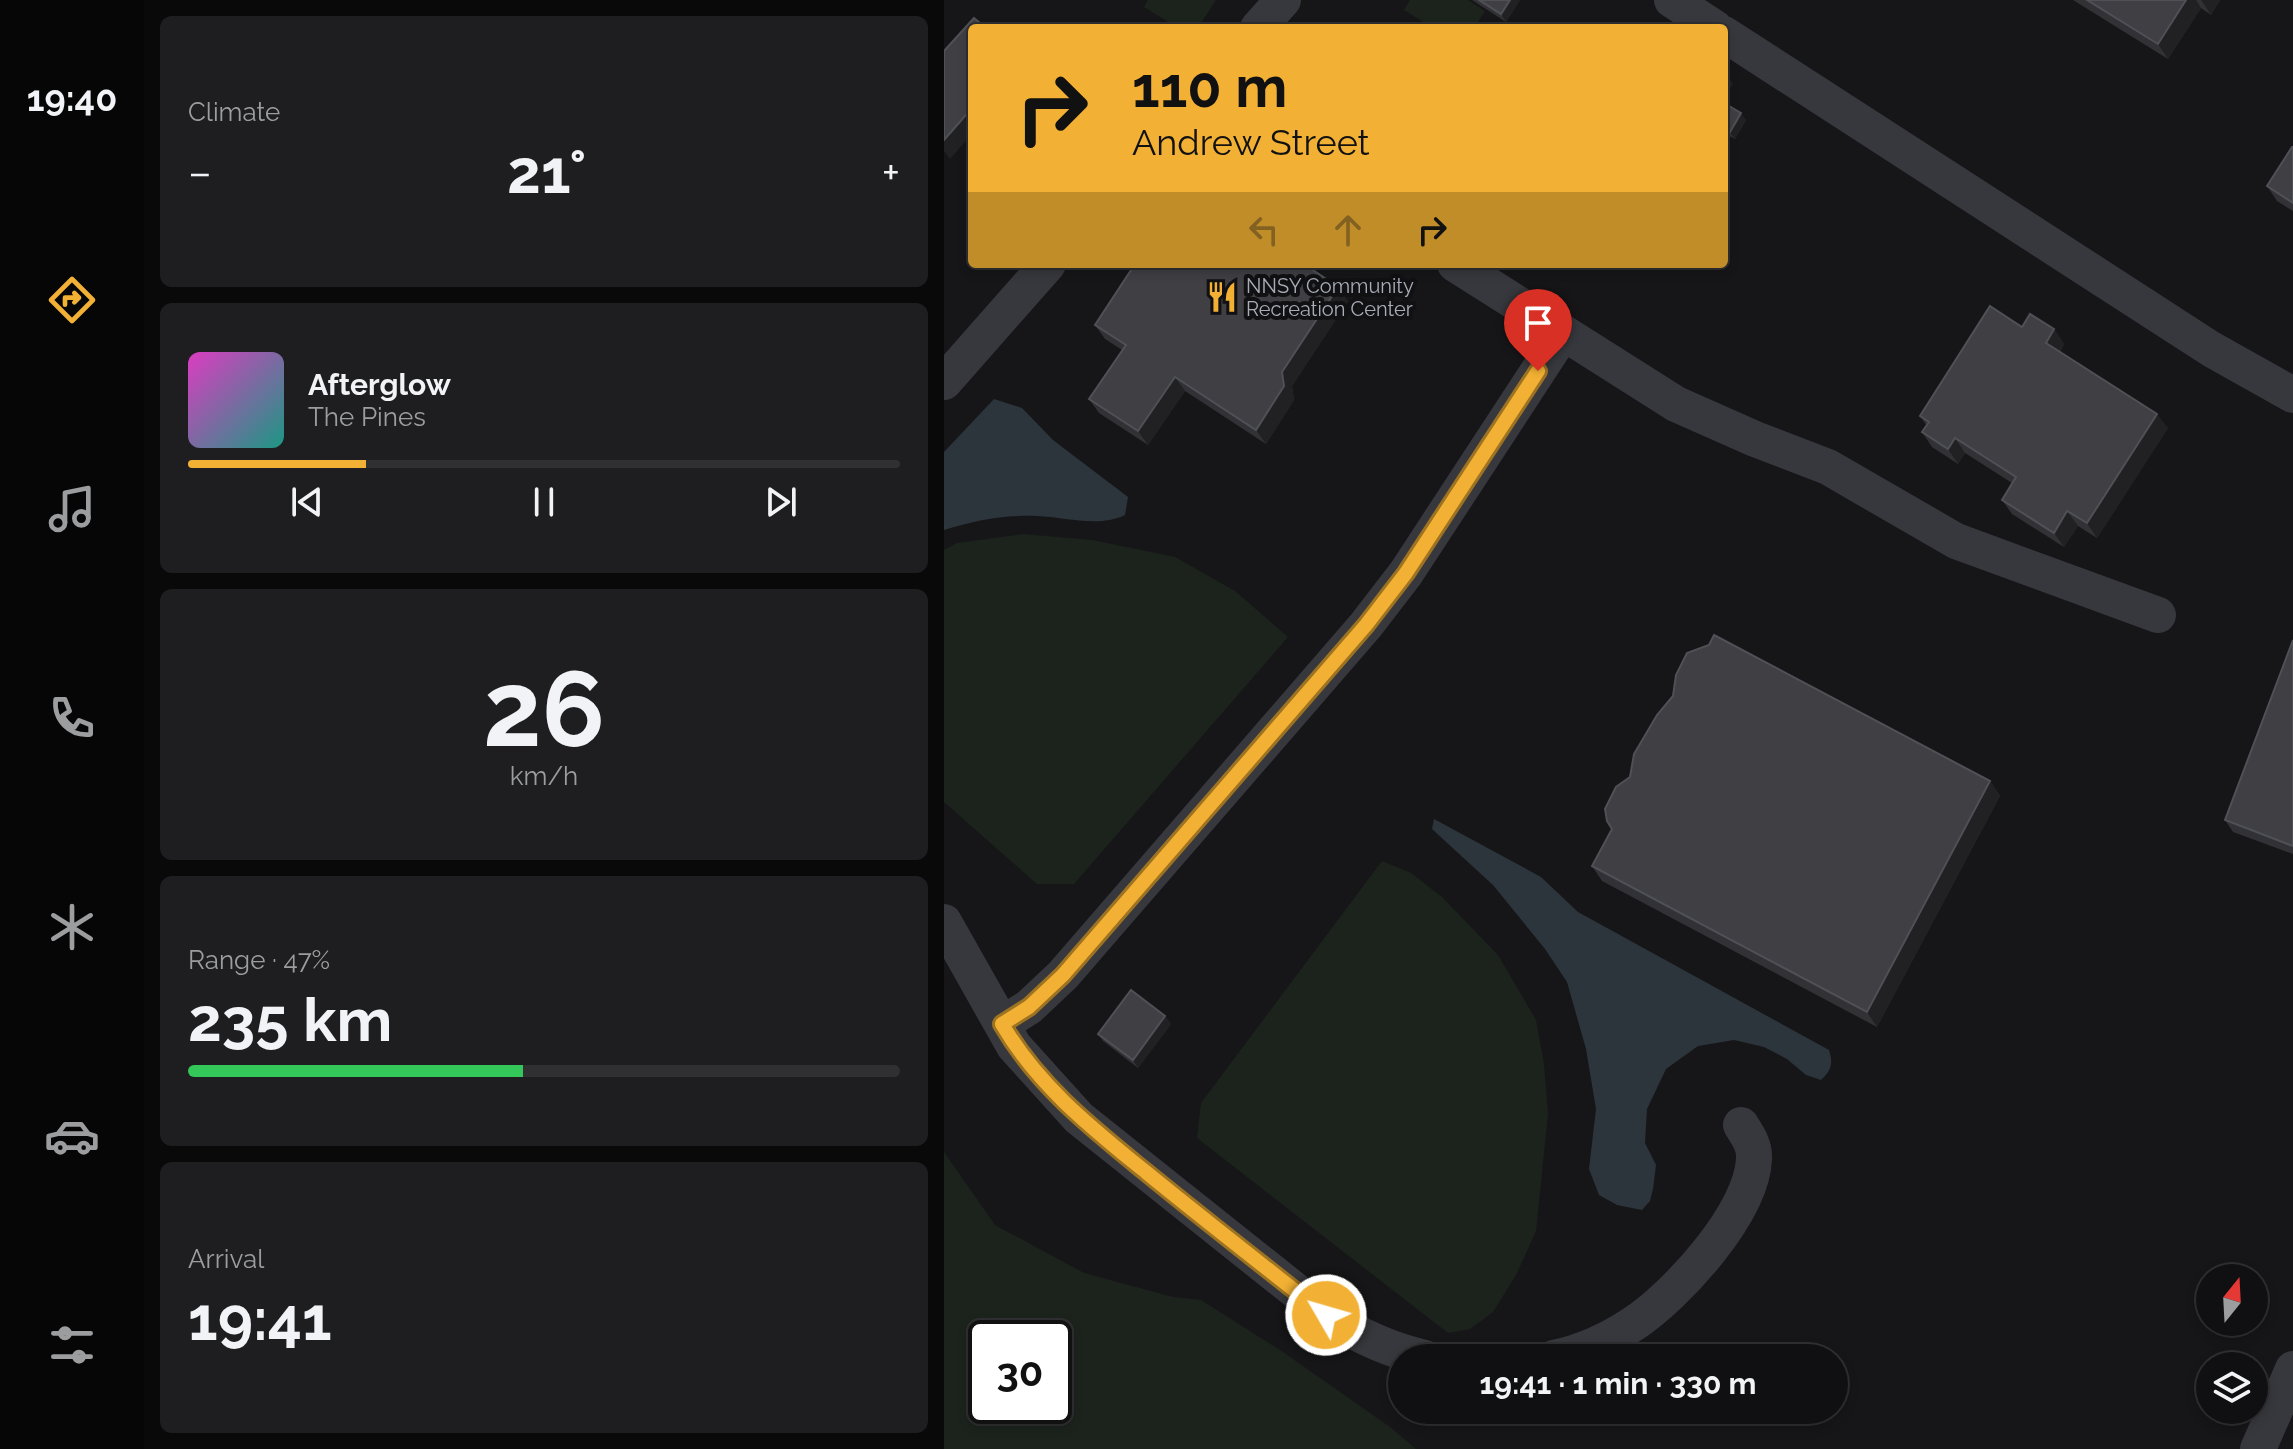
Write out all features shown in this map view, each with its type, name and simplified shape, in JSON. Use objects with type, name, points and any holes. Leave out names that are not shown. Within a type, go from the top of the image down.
[{"type":"street","points":[[1262,24],[1283,0]]},
{"type":"street","points":[[1672,0],[1709,24]]},
{"type":"street","points":[[1728,37],[2211,349],[2293,395]]},
{"type":"street","points":[[944,382],[1044,268]]},
{"type":"street","points":[[1461,268],[1676,404],[1828,467],[1956,541],[2158,615]]},
{"type":"street","points":[[1002,1024],[1029,1007],[1063,975],[1366,625],[1406,573],[1563,333]]},
{"type":"street","points":[[944,922],[1014,1046],[1079,1118],[1352,1332],[1388,1347]]},
{"type":"street","points":[[1600,1344],[1662,1302],[1693,1272],[1734,1215],[1748,1183],[1754,1159],[1752,1142],[1741,1125]]},
{"type":"street","points":[[2258,1449],[2293,1369]]},
{"type":"shaded area","points":[[1148,0],[1216,0],[1201,24],[1172,24],[1144,7]]},
{"type":"shaded area","points":[[1410,0],[1468,0],[1485,11],[1477,24],[1427,24],[1404,10]]},
{"type":"shaded area","points":[[994,399],[1022,408],[1053,440],[1128,497],[1125,515],[1104,521],[1012,516],[944,530],[944,452]]},
{"type":"shaded area","points":[[1023,534],[1092,540],[1175,557],[1235,591],[1288,637],[1074,884],[1037,884],[944,802],[944,550],[957,543]]},
{"type":"shaded area","points":[[1434,819],[1541,877],[1578,912],[1829,1050],[1829,1070],[1821,1080],[1806,1075],[1787,1059],[1764,1047],[1734,1040],[1698,1046],[1666,1069],[1647,1109],[1645,1143],[1656,1165],[1650,1201],[1642,1210],[1617,1205],[1599,1195],[1589,1169],[1596,1109],[1586,1049],[1567,982],[1545,949],[1493,885],[1432,829]]},
{"type":"shaded area","points":[[1382,861],[1411,873],[1442,897],[1498,955],[1536,1020],[1544,1064],[1548,1114],[1536,1231],[1516,1275],[1493,1312],[1470,1329],[1448,1333],[1197,1138],[1201,1103]]},
{"type":"shaded area","points":[[944,1152],[995,1225],[1084,1273],[1173,1297],[1201,1300],[1283,1352],[1390,1427],[1416,1449],[944,1449]]},
{"type":"building","points":[[1479,0],[1510,0],[1501,14]]},
{"type":"building","points":[[2087,0],[2186,0],[2158,44]]},
{"type":"building","points":[[968,25],[968,113],[944,140],[944,51]]},
{"type":"building","points":[[1728,105],[1741,113],[1728,131]]},
{"type":"building","points":[[2293,147],[2293,203],[2267,186]]},
{"type":"building","points":[[1132,268],[1310,268],[1338,287],[1282,372],[1284,386],[1256,430],[1175,377],[1138,431],[1089,399],[1126,345],[1095,325]]},
{"type":"building","points":[[1990,306],[2022,327],[2030,314],[2054,329],[2046,343],[2157,414],[2087,523],[2067,511],[2054,533],[2002,500],[2016,477],[1955,438],[1948,449],[1922,432],[1929,422],[1920,416]]},
{"type":"building","points":[[1714,635],[1990,781],[1867,1012],[1592,866],[1612,829],[1605,809],[1616,787],[1630,777],[1634,754],[1657,715],[1673,696],[1676,675],[1687,653],[1709,645]]},
{"type":"building","points":[[2293,640],[2293,846],[2225,820]]},
{"type":"building","points":[[1131,990],[1165,1016],[1133,1060],[1098,1034]]},
{"type":"place","name":"NNSY Community Recreation Center","points":[[1222,297]]},
{"type":"route","points":[[1326,1315],[1079,1118],[1039,1077],[1014,1046],[1002,1024],[1029,1007],[1063,975],[1366,625],[1406,573],[1538,371]]}]
